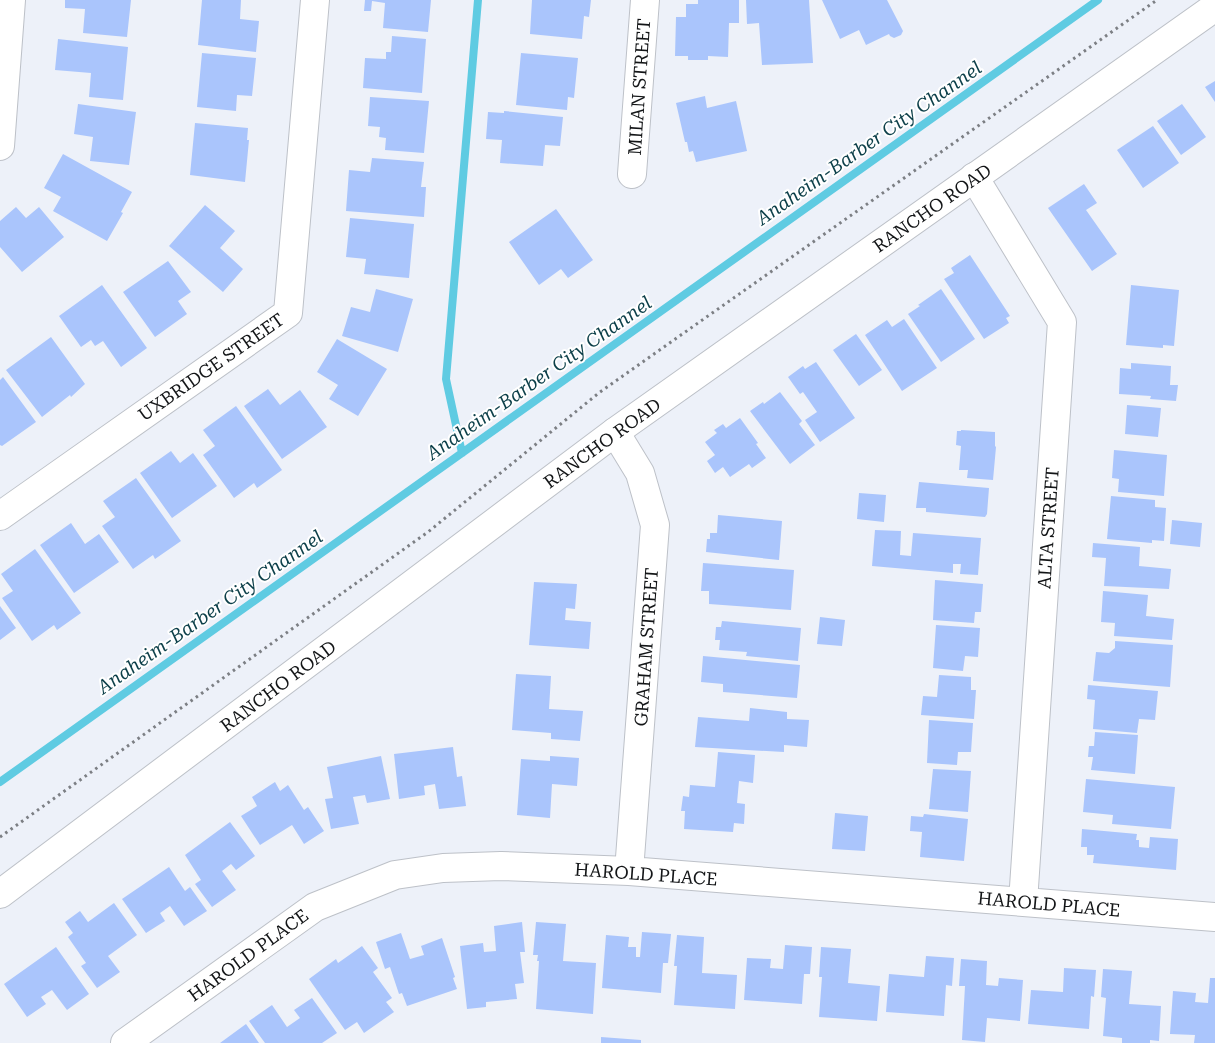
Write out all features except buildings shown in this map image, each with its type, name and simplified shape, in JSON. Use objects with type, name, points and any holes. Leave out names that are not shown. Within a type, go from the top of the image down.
[{"type":"street","points":[[0,146],[11,0]]},
{"type":"street","name":"UXBRIDGE STREET","points":[[0,516],[288,313],[315,0]]},
{"type":"street","name":"MILAN STREET","points":[[632,174],[645,0]]},
{"type":"street","name":"RANCHO ROAD","points":[[0,894],[615,432],[1215,6]]},
{"type":"street","name":"ALTA STREET","points":[[974,177],[1062,322],[1023,902]]},
{"type":"street","name":"GRAHAM STREET","points":[[615,432],[640,473],[655,525],[629,871]]},
{"type":"street","name":"HAROLD PLACE","points":[[126,1043],[315,907],[394,875],[443,868],[501,866],[629,871],[1215,917]]},
{"type":"path","points":[[0,837],[428,532],[600,392],[1157,0]]},
{"type":"waterway","points":[[462,453],[446,379],[478,0]]},
{"type":"waterway","name":"Anaheim-Barber City Channel","points":[[0,782],[1098,0]]}]
